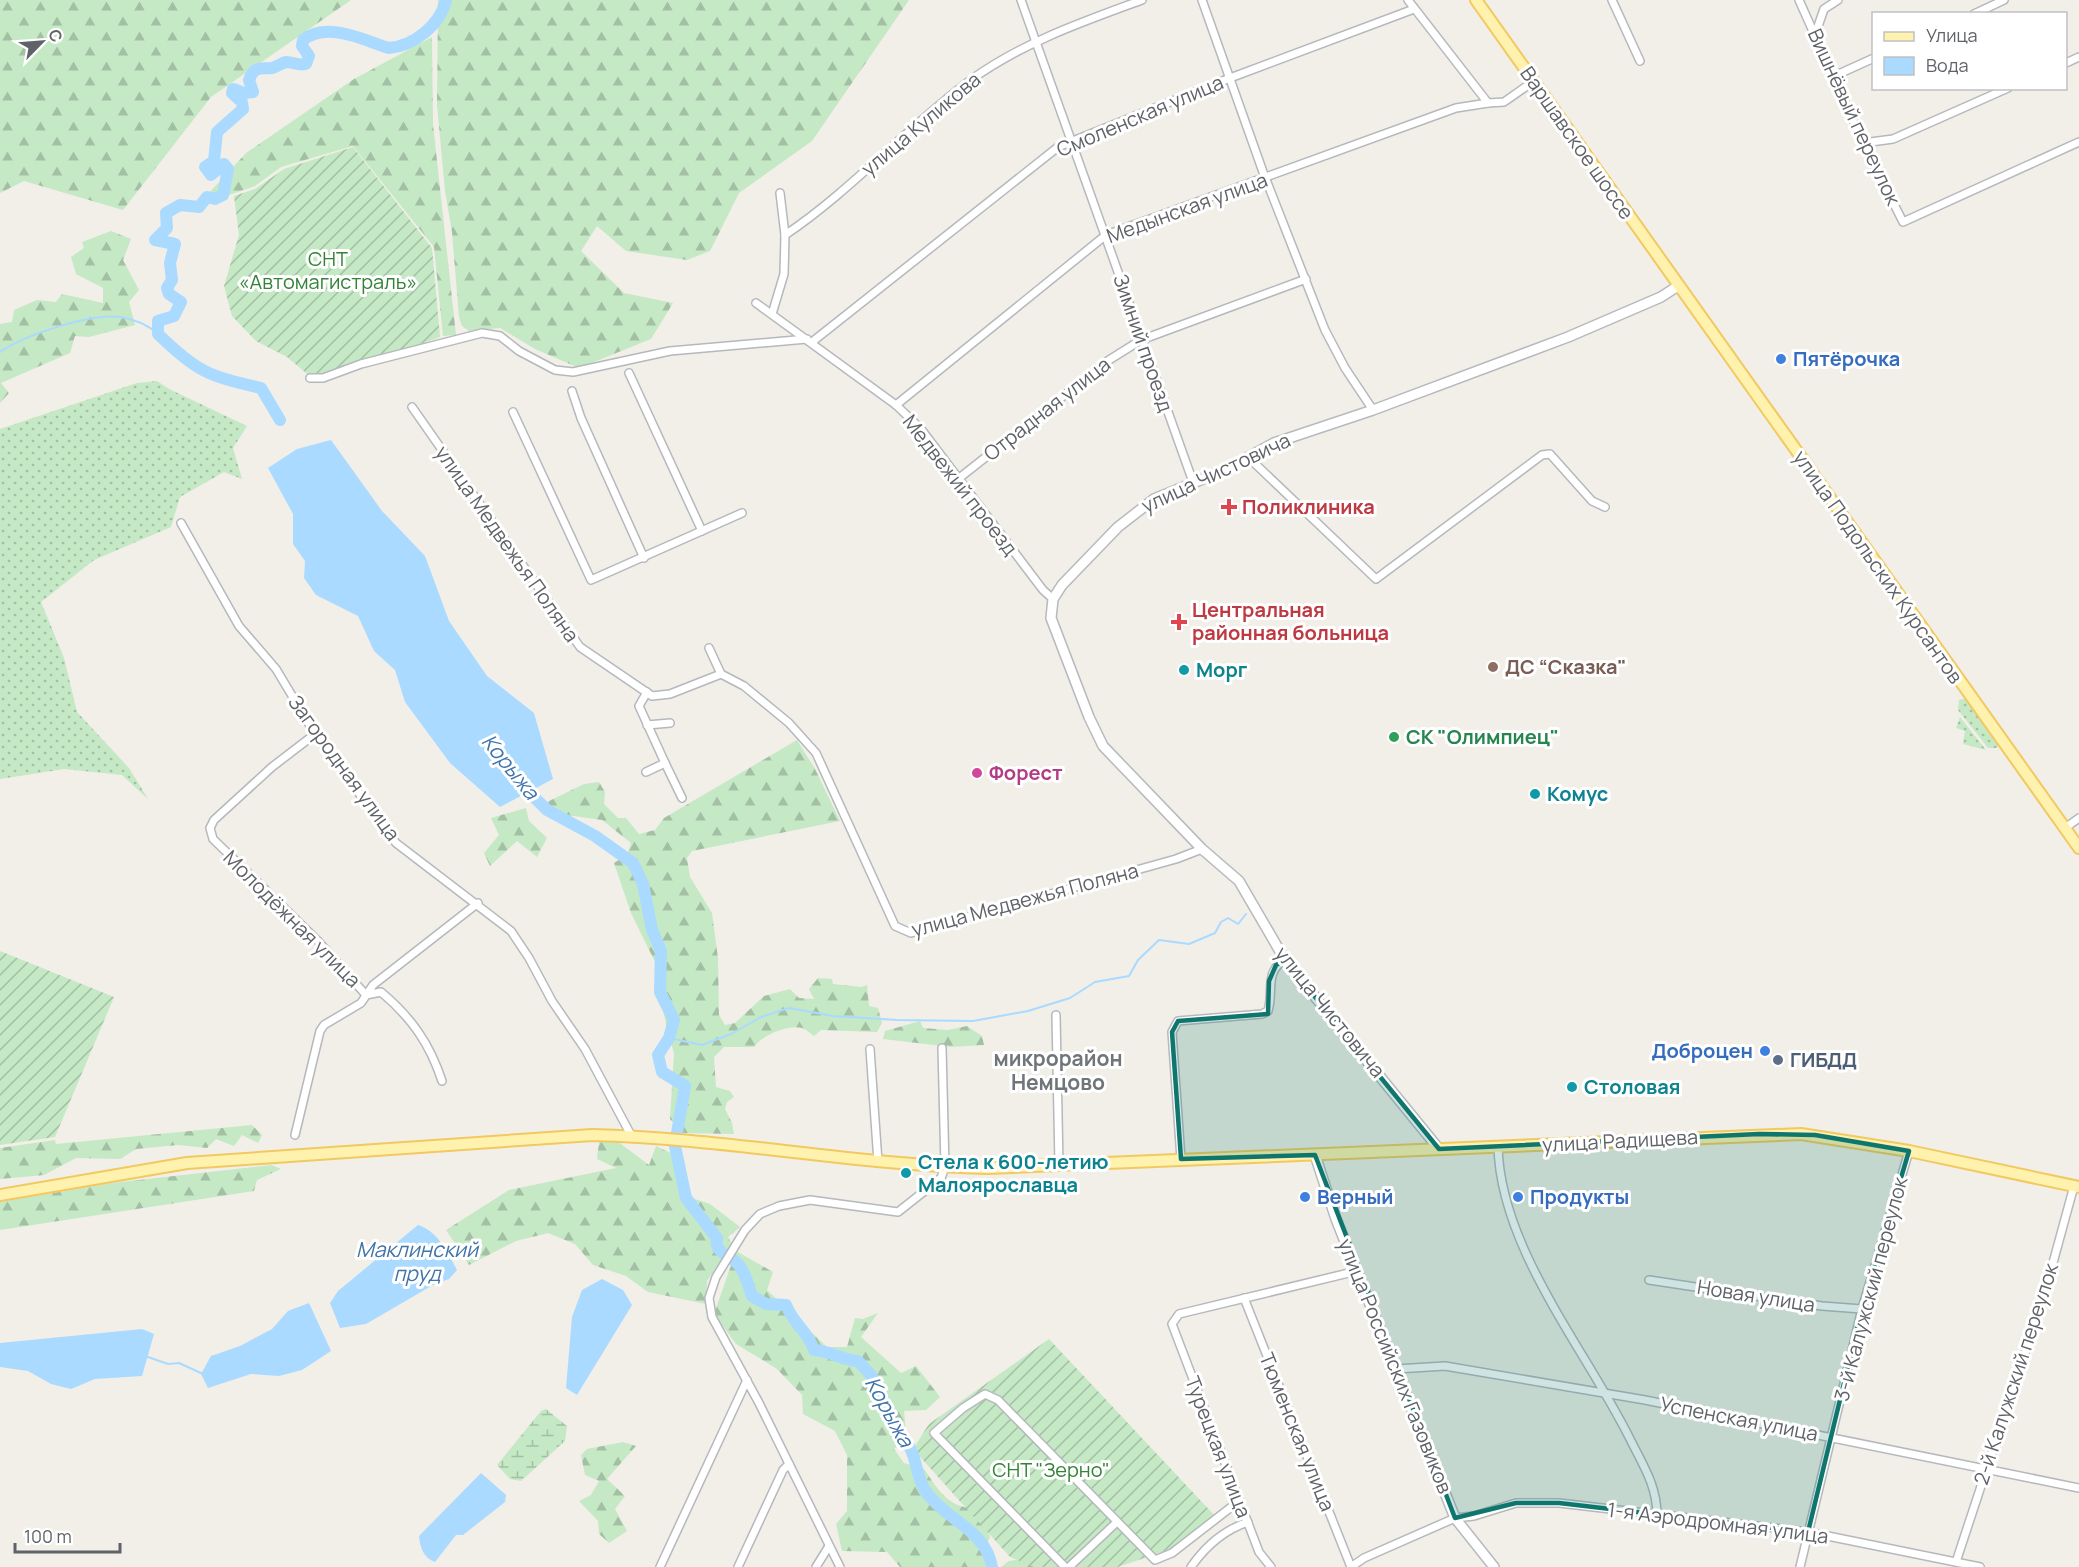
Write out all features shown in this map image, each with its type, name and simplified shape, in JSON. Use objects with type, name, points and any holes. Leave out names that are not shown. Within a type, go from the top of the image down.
[{"type":"main road","name":"Варшавское шоссе","points":[[1476,0],[1678,286]]},
{"type":"main road","name":"улица Подольских Курсантов","points":[[1678,286],[2079,848]]},
{"type":"main road","name":"улица Радищева","points":[[0,1195],[187,1163],[592,1135],[945,1167],[1315,1155],[1788,1134],[1827,1136],[1909,1150],[2077,1186]]},
{"type":"street","name":"Зимний проезд","points":[[1021,0],[1194,482]]},
{"type":"street","name":"улица Куликова","points":[[785,235],[801,225],[971,80],[1035,41],[1142,0]]},
{"type":"street","points":[[1202,0],[1263,172],[1268,178],[1325,330],[1345,368],[1373,410]]},
{"type":"street","points":[[1408,0],[1488,103]]},
{"type":"street","points":[[1612,0],[1641,62]]},
{"type":"street","name":"Вишнёвый переулок","points":[[1799,0],[1832,77],[1903,222],[2079,142]]},
{"type":"street","points":[[1815,35],[1824,9],[1838,0]]},
{"type":"street","points":[[1978,12],[2004,0]]},
{"type":"street","name":"Смоленская улица","points":[[809,341],[1058,147],[1230,78],[1414,9]]},
{"type":"street","points":[[1832,77],[1872,59]]},
{"type":"street","name":"Медынская улица","points":[[896,405],[1106,235],[1456,108],[1504,102],[1534,81]]},
{"type":"street","points":[[1863,143],[1893,139],[2003,90]]},
{"type":"street","points":[[772,314],[784,274],[785,235],[780,193]]},
{"type":"street","name":"Отрадная улица","points":[[958,479],[1108,360],[1142,340],[1306,279]]},
{"type":"street","name":"улица Чистовича","points":[[1439,1149],[1285,960],[1239,881],[1202,849],[1103,746],[1089,717],[1051,618],[1053,599],[1062,585],[1132,513],[1154,499],[1225,470],[1274,443],[1373,410],[1607,321],[1661,297],[1678,286]]},
{"type":"street","name":"Медвежий проезд","points":[[756,303],[896,405],[921,429],[1043,590],[1053,599]]},
{"type":"street","points":[[310,378],[323,378],[369,362],[482,333],[500,336],[519,351],[555,370],[573,372],[670,351],[809,341]]},
{"type":"street","points":[[629,373],[702,531]]},
{"type":"street","points":[[572,391],[581,418],[644,558]]},
{"type":"street","name":"улица Медвежья Поляна","points":[[412,407],[580,647],[647,692]]},
{"type":"street","points":[[513,412],[591,580],[742,513]]},
{"type":"street","points":[[1248,457],[1376,579],[1542,455],[1550,454],[1592,501],[1605,507]]},
{"type":"street","name":"Загородная улица","points":[[181,523],[239,626],[276,669],[315,734],[396,843],[511,930],[552,1000],[585,1049],[632,1137]]},
{"type":"street","points":[[682,798],[639,706],[647,692],[652,696],[670,694],[721,674],[709,648]]},
{"type":"street","name":"улица Медвежья Поляна","points":[[721,674],[744,686],[789,723],[816,753],[895,926],[902,931],[912,933],[1030,901],[1176,860],[1202,849]]},
{"type":"street","points":[[647,724],[670,723]]},
{"type":"street","name":"Молодёжная улица","points":[[315,734],[272,766],[214,820],[210,828],[213,839],[318,941],[366,995],[381,992],[398,1007],[418,1030],[434,1059],[442,1081]]},
{"type":"street","points":[[646,772],[665,763]]},
{"type":"street","points":[[2065,828],[2079,818]]},
{"type":"street","points":[[295,1135],[320,1031],[324,1025],[361,1003],[373,985],[478,903]]},
{"type":"street","points":[[1180,1159],[1172,1032],[1178,1021],[1262,1014],[1268,1011],[1269,981],[1276,965],[1285,960]]},
{"type":"street","points":[[1056,1015],[1059,1165]]},
{"type":"street","points":[[840,1567],[747,1380],[712,1317],[710,1298],[716,1277],[745,1230],[760,1214],[779,1206],[810,1200],[898,1212],[941,1178],[945,1167],[942,1048]]},
{"type":"street","points":[[870,1049],[878,1162]]},
{"type":"street","points":[[1498,1146],[1503,1195],[1518,1232],[1554,1306],[1607,1394],[1657,1495],[1657,1515]]},
{"type":"street","name":"3-й Калужский переулок","points":[[1800,1567],[1862,1309],[1909,1150]]},
{"type":"street","name":"улица Российских Газовиков","points":[[1315,1155],[1357,1271],[1455,1518],[1494,1567]]},
{"type":"street","name":"2-й Калужский переулок","points":[[1956,1562],[2045,1292],[2077,1186]]},
{"type":"street","points":[[1244,1298],[1357,1271]]},
{"type":"street","name":"Новая улица","points":[[1649,1280],[1821,1306],[1862,1309]]},
{"type":"street","name":"Турецкая улица","points":[[1244,1298],[1179,1314],[1172,1324],[1259,1552],[1272,1567]]},
{"type":"street","name":"Тюменская улица","points":[[1244,1298],[1351,1567]]},
{"type":"street","name":"Успенская улица","points":[[1396,1369],[1445,1366],[1607,1394],[2079,1488]]},
{"type":"street","points":[[660,1567],[747,1380]]},
{"type":"street","points":[[1117,1522],[1067,1567],[934,1433],[963,1408],[985,1394],[998,1400],[1155,1560],[1172,1552],[1239,1501]]},
{"type":"street","points":[[738,1567],[783,1470],[789,1464]]},
{"type":"street","name":"1-я Аэродромная улица","points":[[1351,1567],[1364,1557],[1455,1518],[1474,1516],[1516,1503],[1559,1503],[1808,1532],[1980,1567]]},
{"type":"street","points":[[1191,1567],[1202,1551],[1227,1531],[1248,1522]]},
{"type":"street","points":[[816,1567],[829,1546]]},
{"type":"highlighted area","points":[[1285,960],[1439,1149],[1759,1134],[1815,1135],[1909,1151],[1862,1309],[1808,1532],[1559,1503],[1516,1503],[1455,1518],[1315,1155],[1181,1159],[1172,1032],[1178,1021],[1268,1014],[1269,981],[1276,965]]},
{"type":"green space","points":[[0,0],[351,0],[211,97],[123,210],[24,181],[0,193]]},
{"type":"green space","points":[[438,0],[909,0],[812,141],[739,193],[710,251],[687,260],[626,251],[597,226],[581,251],[624,293],[673,303],[651,339],[579,368],[535,349],[500,328],[469,331],[462,326],[459,317],[452,232],[445,191],[437,105]]},
{"type":"green space","points":[[432,37],[433,124],[456,335],[443,336],[434,247],[353,146],[281,167],[255,186],[197,206],[246,153],[354,79]]},
{"type":"green space","name":"СНТ «Автомагистраль»","points":[[353,147],[432,248],[440,337],[376,360],[311,377],[287,357],[256,341],[232,316],[224,286],[239,235],[234,196],[255,189],[284,169]]},
{"type":"green space","points":[[111,231],[131,239],[123,260],[139,290],[129,302],[135,325],[89,337],[75,336],[70,353],[1,383],[9,393],[0,403],[0,324],[12,322],[14,310],[37,300],[56,302],[62,294],[103,303],[103,288],[76,274],[71,257],[84,248],[82,242]]},
{"type":"green space","points":[[157,381],[247,426],[233,448],[242,479],[224,472],[180,497],[171,527],[94,560],[41,602],[64,658],[77,712],[129,768],[148,799],[122,775],[64,769],[0,779],[0,429],[137,383]]},
{"type":"green space","points":[[1967,698],[1999,742],[1997,748],[1988,748],[1958,710],[1959,700]]},
{"type":"green space","points":[[1960,717],[1986,750],[1963,744],[1965,731],[1956,728]]},
{"type":"green space","points":[[797,740],[815,769],[840,821],[692,851],[687,858],[690,877],[712,913],[718,958],[719,1015],[725,1025],[735,1023],[764,996],[790,989],[799,998],[814,999],[809,989],[818,978],[832,979],[833,984],[861,987],[867,985],[869,1006],[878,1008],[882,1023],[877,1032],[821,1030],[814,1036],[796,1027],[769,1035],[754,1047],[724,1047],[714,1057],[716,1087],[730,1091],[734,1097],[727,1102],[725,1109],[732,1123],[734,1134],[682,1133],[670,1119],[674,1054],[660,999],[659,970],[631,913],[614,863],[627,855],[631,843],[602,820],[552,813],[543,804],[584,784],[599,782],[605,792],[604,804],[618,818],[626,818],[639,834],[655,830],[664,818]]},
{"type":"green space","points":[[526,808],[529,821],[547,838],[537,857],[517,841],[490,866],[484,853],[499,835],[491,818]]},
{"type":"green space","points":[[0,951],[114,997],[55,1137],[0,1145]]},
{"type":"green space","points":[[920,1021],[923,1028],[948,1030],[967,1026],[982,1036],[984,1045],[951,1047],[883,1039],[885,1031]]},
{"type":"green space","points":[[252,1125],[262,1135],[258,1143],[242,1135],[234,1146],[216,1139],[207,1148],[178,1145],[136,1149],[120,1159],[76,1158],[44,1175],[0,1179],[0,1148],[55,1140],[56,1144]]},
{"type":"green space","points":[[617,1141],[649,1165],[656,1146],[677,1156],[692,1198],[710,1204],[740,1227],[728,1237],[732,1244],[707,1281],[706,1304],[648,1292],[626,1276],[593,1265],[575,1244],[548,1233],[516,1241],[469,1265],[446,1230],[509,1190],[616,1168],[597,1159],[599,1142]]},
{"type":"green space","points":[[271,1165],[281,1169],[257,1180],[254,1191],[0,1230],[0,1202],[112,1183]]},
{"type":"green space","points":[[736,1251],[773,1272],[767,1290],[827,1347],[847,1347],[855,1318],[863,1319],[878,1313],[861,1337],[901,1373],[916,1366],[940,1397],[926,1410],[904,1411],[906,1433],[894,1449],[904,1463],[924,1469],[945,1497],[952,1502],[978,1509],[990,1537],[982,1553],[986,1567],[900,1567],[887,1552],[842,1551],[836,1524],[847,1511],[847,1455],[835,1431],[803,1414],[802,1395],[777,1369],[736,1344],[714,1314]]},
{"type":"green space","name":"СНТ \"Зерно\"","points":[[1049,1339],[1216,1517],[1168,1550],[1118,1567],[1034,1567],[1010,1557],[913,1449],[929,1424]]},
{"type":"green space","points":[[546,1409],[567,1426],[565,1441],[521,1481],[510,1479],[497,1465],[541,1411]]},
{"type":"green space","points":[[623,1442],[636,1446],[607,1479],[625,1496],[615,1509],[627,1531],[609,1543],[599,1534],[598,1521],[579,1501],[591,1495],[599,1481],[585,1475],[581,1455],[587,1449]]},
{"type":"green space","points":[[1029,1558],[1047,1567],[1001,1567],[1009,1561]]},
{"type":"water","points":[[331,440],[382,511],[425,556],[449,621],[487,676],[534,713],[553,779],[500,807],[450,763],[405,702],[395,670],[374,651],[358,616],[316,595],[304,578],[305,561],[293,544],[293,514],[268,468],[297,449]]},
{"type":"water","name":"Маклинский пруд","points":[[418,1225],[437,1237],[457,1270],[449,1279],[433,1285],[366,1324],[340,1328],[330,1303],[338,1291]]},
{"type":"water","points":[[602,1279],[623,1290],[632,1305],[577,1395],[566,1388],[572,1317],[582,1290]]},
{"type":"water","points":[[309,1303],[331,1351],[302,1370],[279,1376],[251,1374],[208,1388],[201,1374],[211,1356],[240,1346],[272,1329],[288,1311]]},
{"type":"water","points":[[142,1329],[154,1334],[142,1376],[95,1379],[71,1389],[51,1384],[28,1371],[0,1367],[0,1343]]},
{"type":"water","points":[[481,1473],[506,1495],[505,1502],[463,1535],[456,1535],[435,1562],[431,1560],[423,1552],[419,1536]]},
{"type":"waterway","name":"Корыжа","points":[[280,420],[261,388],[204,371],[183,357],[158,334],[158,321],[174,316],[181,302],[169,294],[167,288],[172,280],[170,263],[175,244],[155,240],[167,228],[166,213],[180,205],[199,207],[207,197],[215,199],[223,195],[228,169],[224,164],[211,175],[205,167],[214,161],[217,132],[243,109],[242,102],[232,93],[233,89],[244,93],[253,92],[249,80],[255,70],[272,68],[286,62],[306,64],[309,56],[302,46],[303,40],[323,32],[346,34],[389,48],[408,43],[432,26],[446,0]]},
{"type":"waterway","points":[[0,352],[41,332],[92,318],[120,317],[136,321],[158,334]]},
{"type":"waterway","name":"Корыжа","points":[[518,781],[547,810],[595,836],[633,863],[643,884],[652,930],[661,951],[660,992],[674,1020],[669,1038],[658,1055],[662,1072],[685,1086],[677,1133]]},
{"type":"waterway","points":[[669,1038],[702,1045],[731,1034],[761,1017],[789,1008],[833,1016],[973,1021],[1028,1011],[1070,998],[1095,982],[1129,976],[1138,960],[1159,940],[1189,944],[1215,933],[1221,922],[1228,918],[1238,924],[1246,914]]},
{"type":"waterway","name":"Корыжа","points":[[675,1146],[686,1198],[717,1238],[720,1250],[742,1269],[752,1296],[766,1304],[786,1305],[814,1350],[858,1361],[871,1375],[889,1411],[888,1417],[910,1448],[926,1492],[944,1511],[982,1543],[992,1567]]},
{"type":"waterway","points":[[148,1357],[168,1364],[179,1363],[203,1374]]},
{"type":"place","name":"Пятёрочка","points":[[1781,359]]},
{"type":"place","name":"Поликлиника","points":[[1229,507]]},
{"type":"place","name":"Центральная районная больница","points":[[1179,622]]},
{"type":"place","name":"ДС “Сказка\"","points":[[1493,667]]},
{"type":"place","name":"Морг","points":[[1184,670]]},
{"type":"place","name":"СК \"Олимпиец\"","points":[[1394,737]]},
{"type":"place","name":"Форест","points":[[977,773]]},
{"type":"place","name":"Комус","points":[[1535,794]]},
{"type":"place","name":"Доброцен","points":[[1765,1051]]},
{"type":"place","name":"ГИБДД","points":[[1778,1060]]},
{"type":"place","name":"Столовая","points":[[1572,1087]]},
{"type":"place","name":"Стела к 600-летию Малоярославца","points":[[906,1173]]},
{"type":"place","name":"Верный","points":[[1305,1197]]},
{"type":"place","name":"Продукты","points":[[1518,1197]]},
{"type":"district","name":"микрорайон Немцово","points":[[1058,1071]]}]
